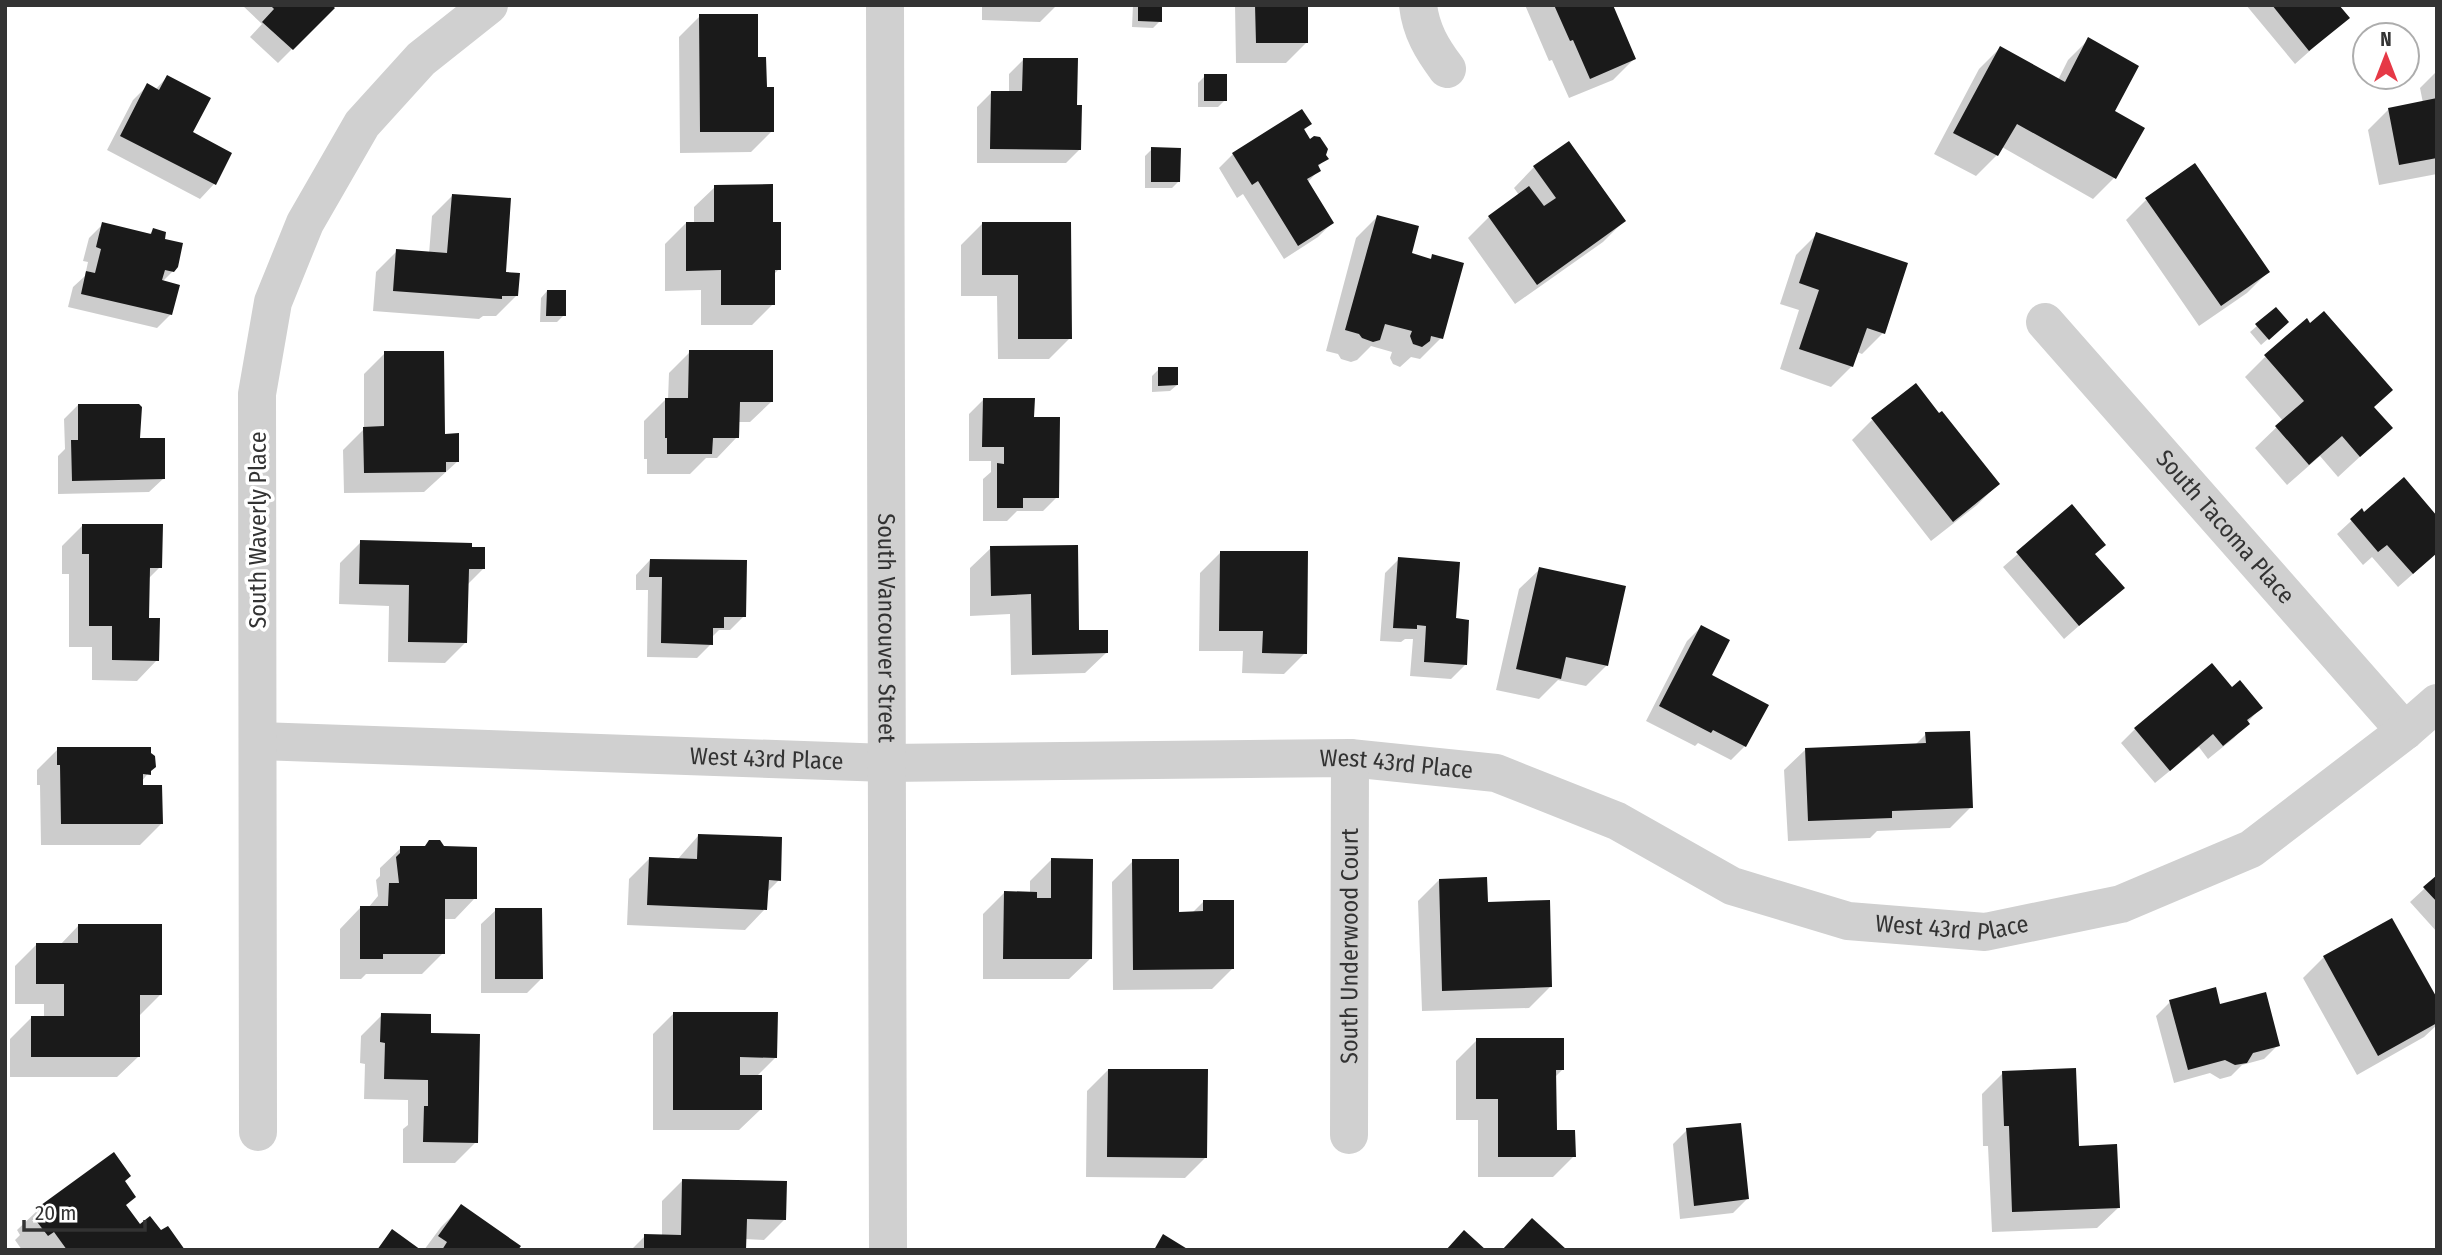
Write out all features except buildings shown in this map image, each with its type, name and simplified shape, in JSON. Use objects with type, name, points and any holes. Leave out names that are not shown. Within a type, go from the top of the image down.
[{"type":"street","name":"South Waverly Place","points":[[258,1132],[257,394],[273,302],[305,223],[362,124],[421,59],[489,5]]},
{"type":"street","name":"South Vancouver Street","points":[[885,5],[888,1250]]},
{"type":"street","points":[[1418,5],[1419,18],[1430,47],[1447,69]]},
{"type":"street","name":"South Tacoma Place","points":[[2045,322],[2404,731]]},
{"type":"street","name":"West 43rd Place","points":[[258,741],[887,763],[1350,758],[1496,773],[1617,821],[1732,886],[1848,921],[1984,932],[2121,904],[2251,849],[2437,703]]},
{"type":"street","name":"South Underwood Court","points":[[1349,1135],[1350,758]]}]
